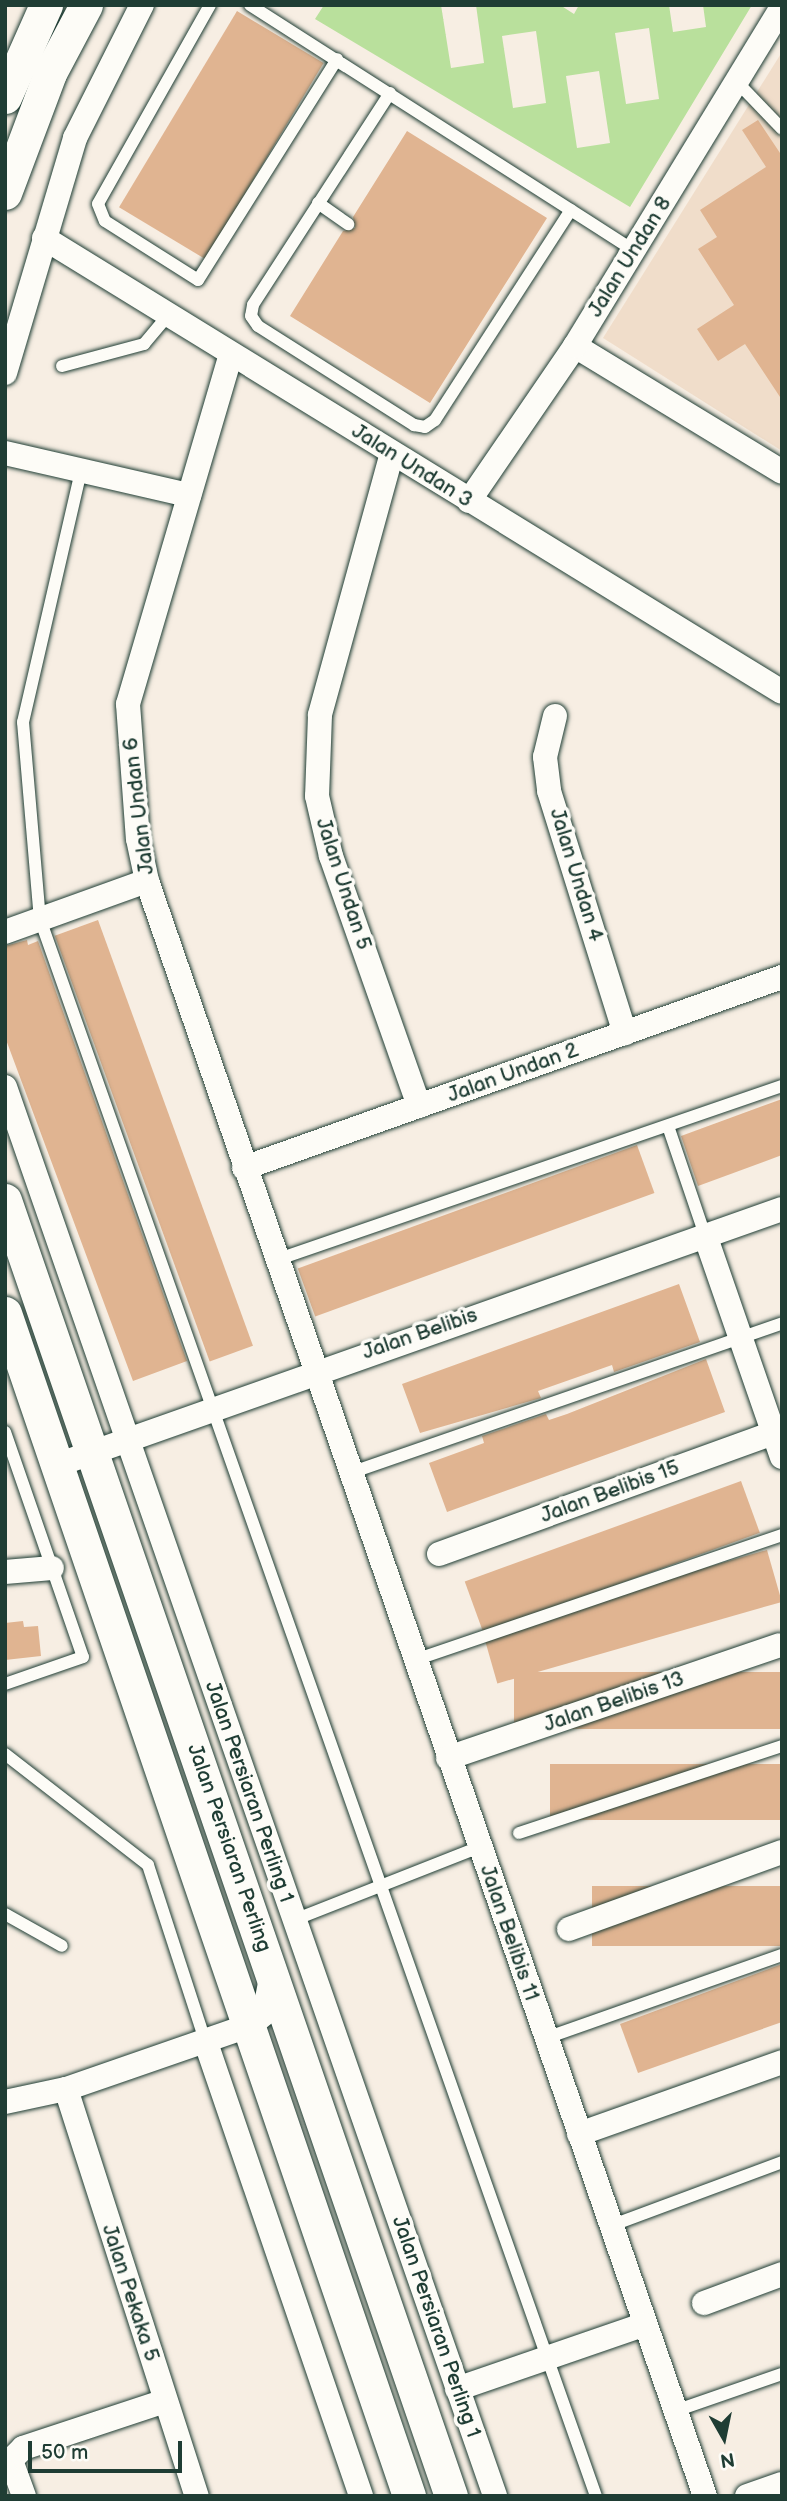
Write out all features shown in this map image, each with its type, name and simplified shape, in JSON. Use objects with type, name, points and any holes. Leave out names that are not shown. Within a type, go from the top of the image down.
[{"type":"main road","points":[[5,97],[46,5]]},
{"type":"main road","points":[[5,193],[45,85],[86,5]]},
{"type":"main road","name":"Jalan Persiaran Perling","points":[[5,1200],[95,1451],[450,2496]]},
{"type":"main road","name":"Jalan Persiaran Perling","points":[[5,1313],[60,1464],[409,2496]]},
{"type":"street","points":[[5,373],[75,138],[142,5]]},
{"type":"street","name":"Jalan Undan 8","points":[[469,501],[575,346],[782,8]]},
{"type":"street","name":"Jalan Undan 3","points":[[44,238],[782,692]]},
{"type":"street","points":[[575,346],[782,472]]},
{"type":"street","name":"Jalan Undan 6","points":[[231,354],[128,704],[147,881],[314,1371]]},
{"type":"street","points":[[5,453],[190,495]]},
{"type":"street","name":"Jalan Undan 5","points":[[392,453],[320,715],[317,796],[331,856],[419,1106]]},
{"type":"street","name":"Jalan Undan 4","points":[[555,716],[545,757],[549,791],[625,1033]]},
{"type":"street","points":[[5,932],[147,881]]},
{"type":"street","name":"Jalan Undan 2","points":[[244,1168],[782,977]]},
{"type":"street","name":"Jalan Persiaran Perling 1","points":[[5,1087],[495,2496]]},
{"type":"street","name":"Jalan Belibis","points":[[60,1464],[314,1371],[782,1209]]},
{"type":"street","points":[[705,1235],[740,1337],[778,1431],[782,1457]]},
{"type":"street","name":"Jalan Belibis 11","points":[[314,1371],[643,2325],[705,2496]]},
{"type":"street","name":"Jalan Belibis 15","points":[[439,1554],[778,1431]]},
{"type":"street","points":[[5,1572],[52,1568]]},
{"type":"street","name":"Jalan Belibis 13","points":[[448,1758],[779,1645]]},
{"type":"street","points":[[569,1929],[782,1852]]},
{"type":"street","points":[[5,2102],[65,2089],[251,2025],[270,2001],[271,1972]]},
{"type":"street","points":[[205,2040],[362,2496]]},
{"type":"street","points":[[579,2134],[782,2062]]},
{"type":"street","name":"Jalan Pekaka 5","points":[[65,2089],[164,2402],[197,2496]]},
{"type":"street","points":[[704,2303],[782,2274]]},
{"type":"street","points":[[457,2389],[643,2325]]},
{"type":"street","points":[[24,2496],[11,2460],[23,2448],[164,2402]]},
{"type":"street","points":[[747,2496],[782,2484]]},
{"type":"lane","points":[[210,5],[98,204],[105,221],[198,280],[337,59]]},
{"type":"lane","points":[[250,5],[635,251]]},
{"type":"lane","points":[[736,82],[782,129]]},
{"type":"lane","points":[[390,93],[253,305],[254,322],[419,427],[435,420],[571,210]]},
{"type":"lane","points":[[318,204],[348,224]]},
{"type":"lane","points":[[62,366],[144,344],[168,314]]},
{"type":"lane","points":[[81,471],[23,722],[40,919],[216,1408],[596,2496]]},
{"type":"lane","points":[[276,1260],[782,1086]]},
{"type":"lane","points":[[668,1126],[705,1235]]},
{"type":"lane","points":[[350,1474],[782,1323]]},
{"type":"lane","points":[[5,1432],[12,1471],[52,1568],[83,1657],[5,1684]]},
{"type":"lane","points":[[414,1661],[782,1535]]},
{"type":"lane","points":[[519,1833],[782,1746]]},
{"type":"lane","points":[[5,1754],[148,1865],[205,2040]]},
{"type":"lane","points":[[294,1920],[479,1847]]},
{"type":"lane","points":[[5,1914],[62,1946]]},
{"type":"lane","points":[[545,2038],[782,1955]]},
{"type":"lane","points":[[610,2226],[782,2162]]},
{"type":"lane","points":[[676,2411],[782,2374]]},
{"type":"shaded area","points":[[782,52],[782,451],[603,338]]},
{"type":"green space","points":[[324,5],[441,5],[451,68],[484,63],[476,5],[560,5],[574,14],[579,5],[669,5],[673,32],[706,27],[703,5],[752,5],[630,207],[315,19]],"holes":[[[649,28],[659,99],[626,104],[615,33]],[[536,31],[546,103],[513,108],[502,36]],[[599,71],[610,143],[577,148],[566,76]]]},
{"type":"building","points":[[237,11],[324,63],[206,259],[119,207]]},
{"type":"building","points":[[758,120],[782,156],[782,400],[745,344],[718,361],[697,329],[734,305],[698,249],[717,237],[700,210],[766,167],[742,130]]},
{"type":"building","points":[[407,131],[547,218],[430,403],[290,316],[343,231],[355,228],[353,217]]},
{"type":"building","points":[[98,920],[253,1346],[210,1361],[55,936]]},
{"type":"building","points":[[27,940],[28,945],[38,941],[187,1361],[133,1381],[5,1037],[5,946]]},
{"type":"building","points":[[782,1099],[782,1155],[698,1186],[681,1136]]},
{"type":"building","points":[[637,1145],[654,1193],[315,1316],[298,1268]]},
{"type":"building","points":[[679,1284],[700,1342],[614,1372],[612,1365],[538,1391],[541,1398],[420,1433],[402,1384]]},
{"type":"building","points":[[706,1359],[725,1412],[447,1512],[429,1463],[484,1443],[482,1436],[546,1414],[549,1420],[567,1414]]},
{"type":"building","points":[[741,1481],[760,1533],[484,1633],[465,1582]]},
{"type":"building","points":[[767,1550],[782,1602],[497,1683],[482,1632]]},
{"type":"building","points":[[23,1621],[24,1627],[38,1626],[41,1656],[5,1660],[5,1623]]},
{"type":"building","points":[[514,1672],[782,1672],[782,1729],[514,1729]]},
{"type":"building","points":[[550,1764],[782,1764],[782,1820],[550,1820]]},
{"type":"building","points":[[592,1886],[782,1886],[782,1946],[592,1946]]},
{"type":"building","points":[[782,1964],[782,2022],[638,2073],[620,2024]]}]
